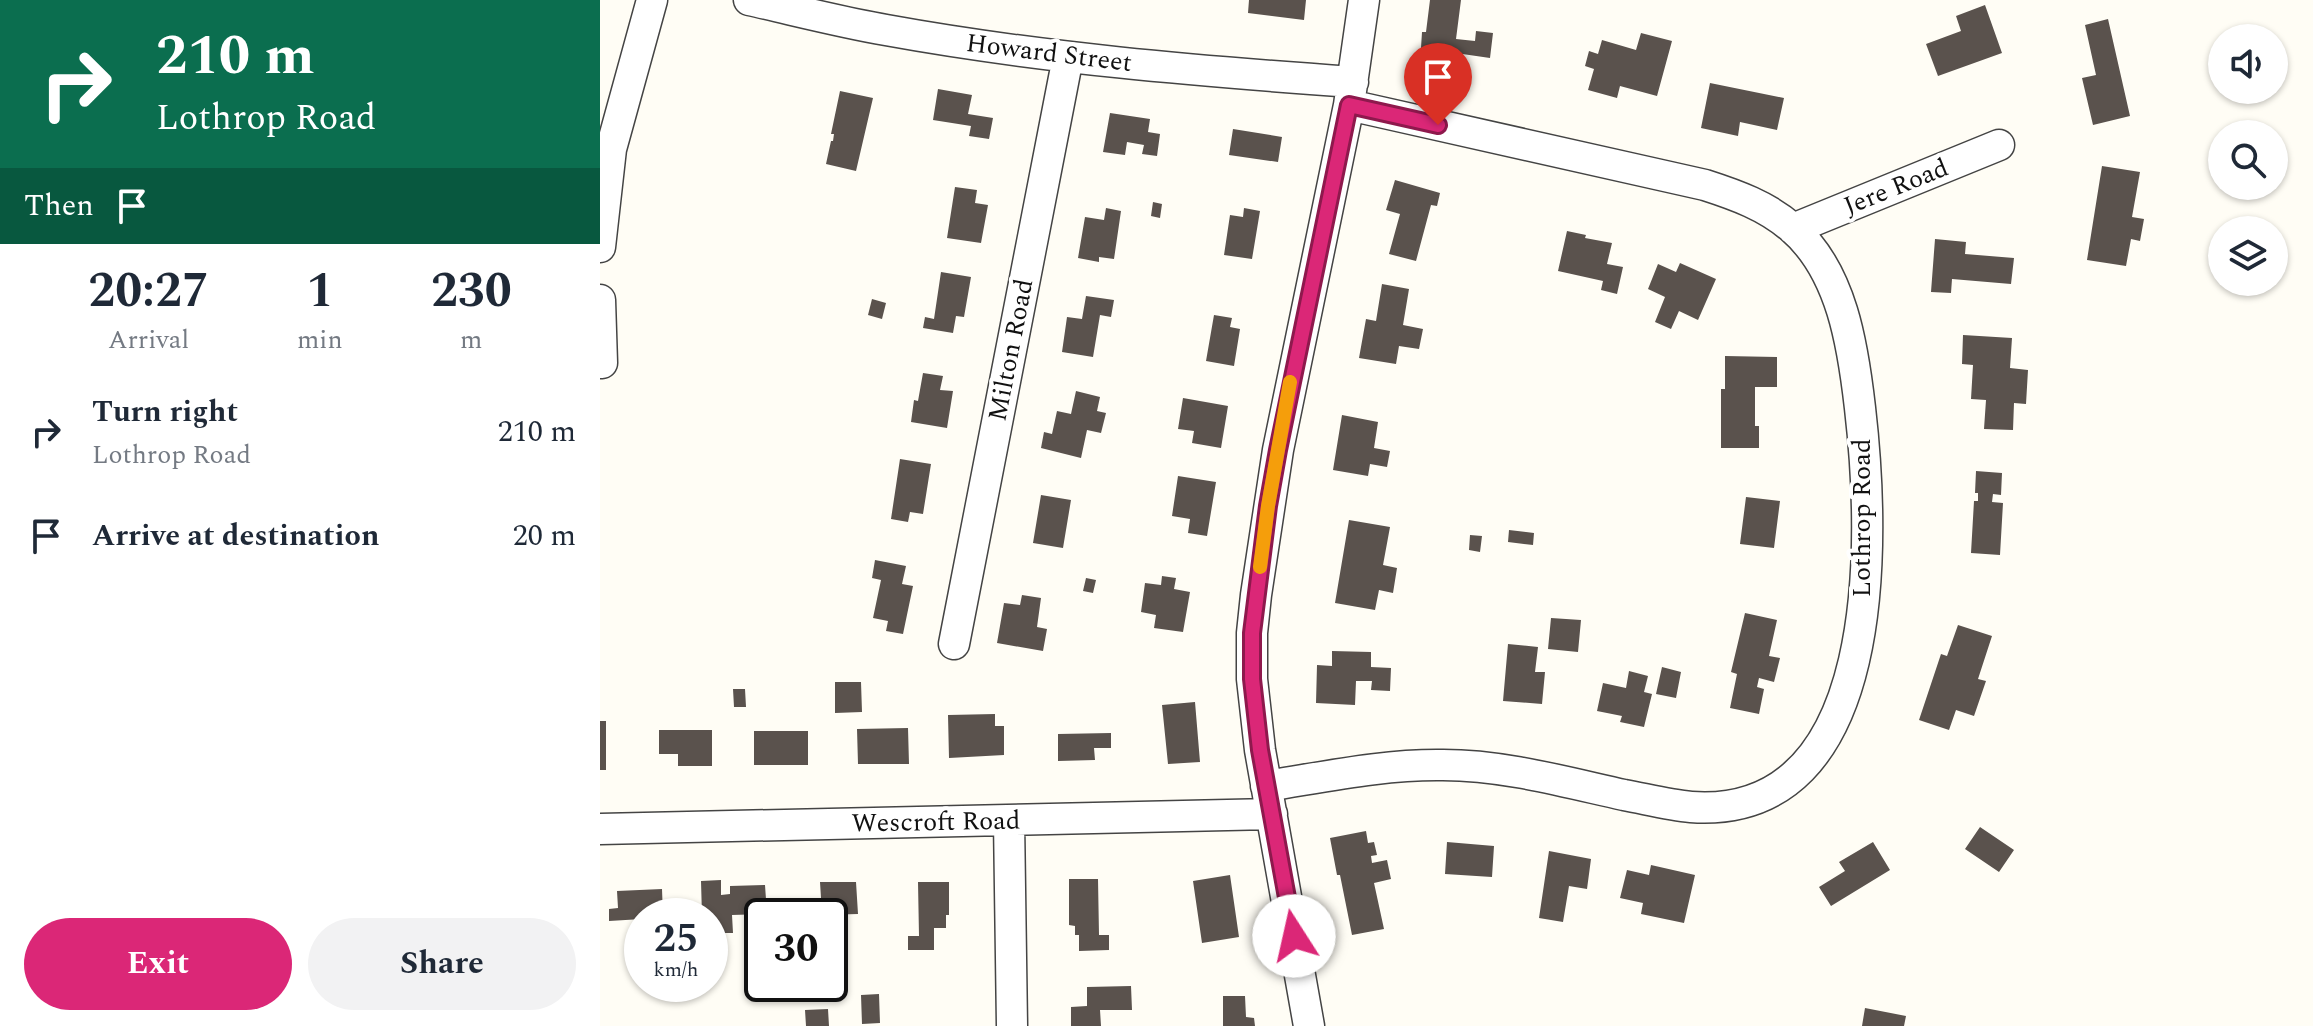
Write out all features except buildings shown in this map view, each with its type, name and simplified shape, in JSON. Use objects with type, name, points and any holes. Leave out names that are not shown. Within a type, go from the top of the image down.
[{"type":"street","points":[[600,247],[611,149],[652,0]]},
{"type":"street","name":"Howard Street","points":[[749,0],[882,30],[1068,57],[1243,74],[1351,94]]},
{"type":"street","points":[[1309,1026],[1255,716],[1252,633],[1268,506],[1351,94],[1364,0]]},
{"type":"street","name":"Milton Road","points":[[954,644],[1068,57]]},
{"type":"street","name":"Lothrop Road","points":[[1269,800],[1347,773],[1444,765],[1526,774],[1690,807],[1726,807],[1758,799],[1784,785],[1805,766],[1822,744],[1838,714],[1849,678],[1862,613],[1867,556],[1867,497],[1859,392],[1850,341],[1828,276],[1814,252],[1793,229],[1739,196],[1705,185],[1351,94]]},
{"type":"street","name":"Jere Road","points":[[1793,229],[1999,145]]},
{"type":"street","points":[[600,300],[602,363]]},
{"type":"street","name":"Wescroft Road","points":[[600,829],[1009,820],[1269,800]]},
{"type":"street","points":[[1009,820],[1012,1026]]},
{"type":"slow traffic","points":[[1260,567],[1290,382]]},
{"type":"route","points":[[1294,936],[1260,750],[1252,679],[1252,633],[1268,506],[1349,105],[1438,125]]}]
